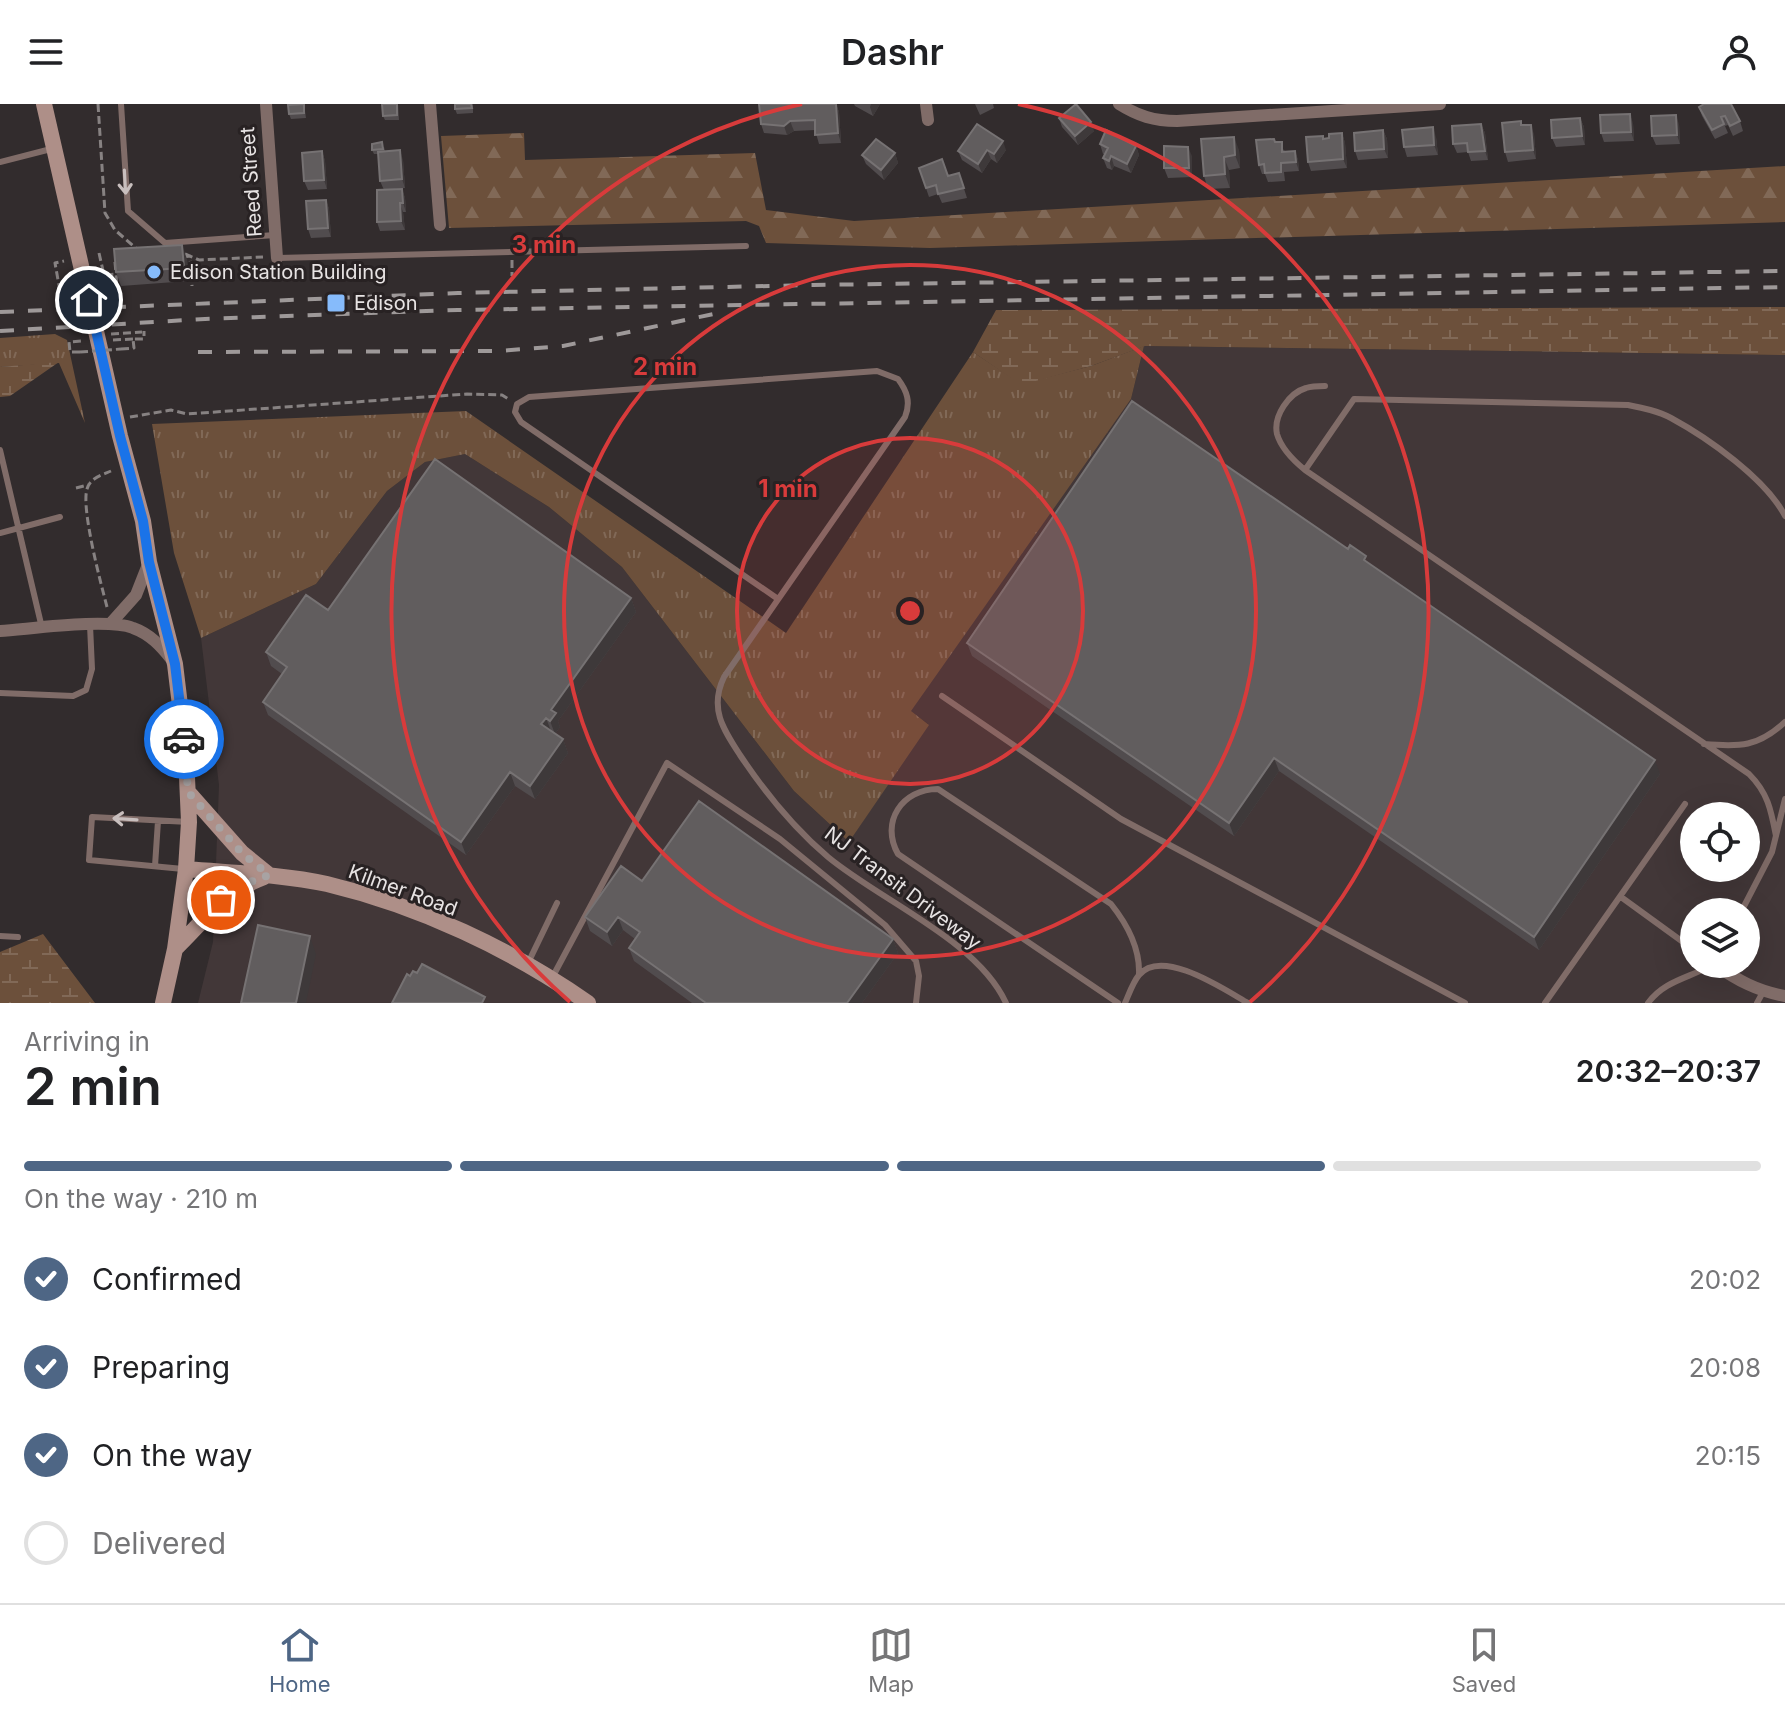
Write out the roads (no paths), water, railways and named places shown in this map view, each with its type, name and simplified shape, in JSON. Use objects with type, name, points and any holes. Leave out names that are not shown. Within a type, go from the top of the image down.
[{"type":"main road","points":[[44,104],[106,345],[149,562],[175,664],[189,822],[175,949],[163,1003]]},
{"type":"main road","points":[[188,792],[242,853],[269,875]]},
{"type":"main road","name":"Kilmer Road","points":[[186,869],[269,875],[326,884],[394,904],[483,942],[552,978],[588,1003]]},
{"type":"main road","points":[[175,949],[221,900],[242,885],[269,875]]},
{"type":"street","name":"Reed Street","points":[[266,104],[275,235],[271,260]]},
{"type":"street","points":[[430,104],[440,225]]},
{"type":"street","points":[[926,104],[928,120]]},
{"type":"street","points":[[1119,104],[1135,114],[1156,121],[1177,121],[1440,104]]},
{"type":"street","points":[[0,631],[90,625],[110,618],[136,595],[149,562]]},
{"type":"street","points":[[110,618],[145,633],[175,664]]},
{"type":"street","points":[[1733,978],[1760,998],[1785,996]]},
{"type":"lane","points":[[121,104],[128,211],[155,235],[165,243],[275,235]]},
{"type":"lane","points":[[0,162],[54,148]]},
{"type":"lane","points":[[271,260],[746,246]]},
{"type":"lane","name":"NJ Transit Driveway","points":[[778,599],[521,422],[515,412],[517,404],[521,399],[540,396],[877,371],[898,379],[909,407],[905,417],[719,687],[716,710],[726,734],[763,788],[826,855],[963,950],[992,978],[1006,1003]]},
{"type":"lane","points":[[1325,386],[1304,388],[1283,406],[1277,421],[1277,434],[1285,449],[1305,470],[1749,774],[1770,802],[1776,836]]},
{"type":"lane","points":[[1305,470],[1354,399],[1628,405],[1671,418],[1736,462],[1771,494],[1785,516]]},
{"type":"lane","points":[[0,450],[42,628]]},
{"type":"lane","points":[[0,533],[60,517]]},
{"type":"lane","points":[[0,693],[73,696],[86,690],[92,669],[90,625]]},
{"type":"lane","points":[[942,696],[1121,819],[1465,1003]]},
{"type":"lane","points":[[1702,744],[1748,745],[1767,738],[1785,722]]},
{"type":"lane","points":[[552,978],[667,763],[780,839],[885,925],[916,961],[919,976],[916,1003]]},
{"type":"lane","points":[[1118,1003],[898,854],[892,843],[891,828],[894,815],[903,801],[925,789],[938,789],[1111,904],[1121,917],[1140,959],[1139,974],[1125,1003]]},
{"type":"lane","points":[[1748,898],[1772,852],[1785,799]]},
{"type":"lane","points":[[1545,1003],[1680,811]]},
{"type":"lane","points":[[186,869],[89,860],[92,817],[189,822]]},
{"type":"lane","points":[[155,866],[158,821]]},
{"type":"lane","points":[[1621,897],[1680,940]]},
{"type":"lane","points":[[527,965],[557,903]]},
{"type":"lane","points":[[0,936],[18,937]]},
{"type":"lane","points":[[1139,974],[1153,966],[1188,970],[1248,1003]]},
{"type":"lane","points":[[1648,1003],[1658,990],[1670,982],[1688,978]]},
{"type":"railway","points":[[0,312],[458,293],[1785,271]]},
{"type":"railway","points":[[0,331],[205,319],[458,310],[1785,287]]},
{"type":"railway","points":[[198,352],[498,351],[563,346],[718,313]]},
{"type":"place","name":"Edison Station Building","points":[[154,272]]},
{"type":"place","name":"Edison","points":[[336,303]]}]
